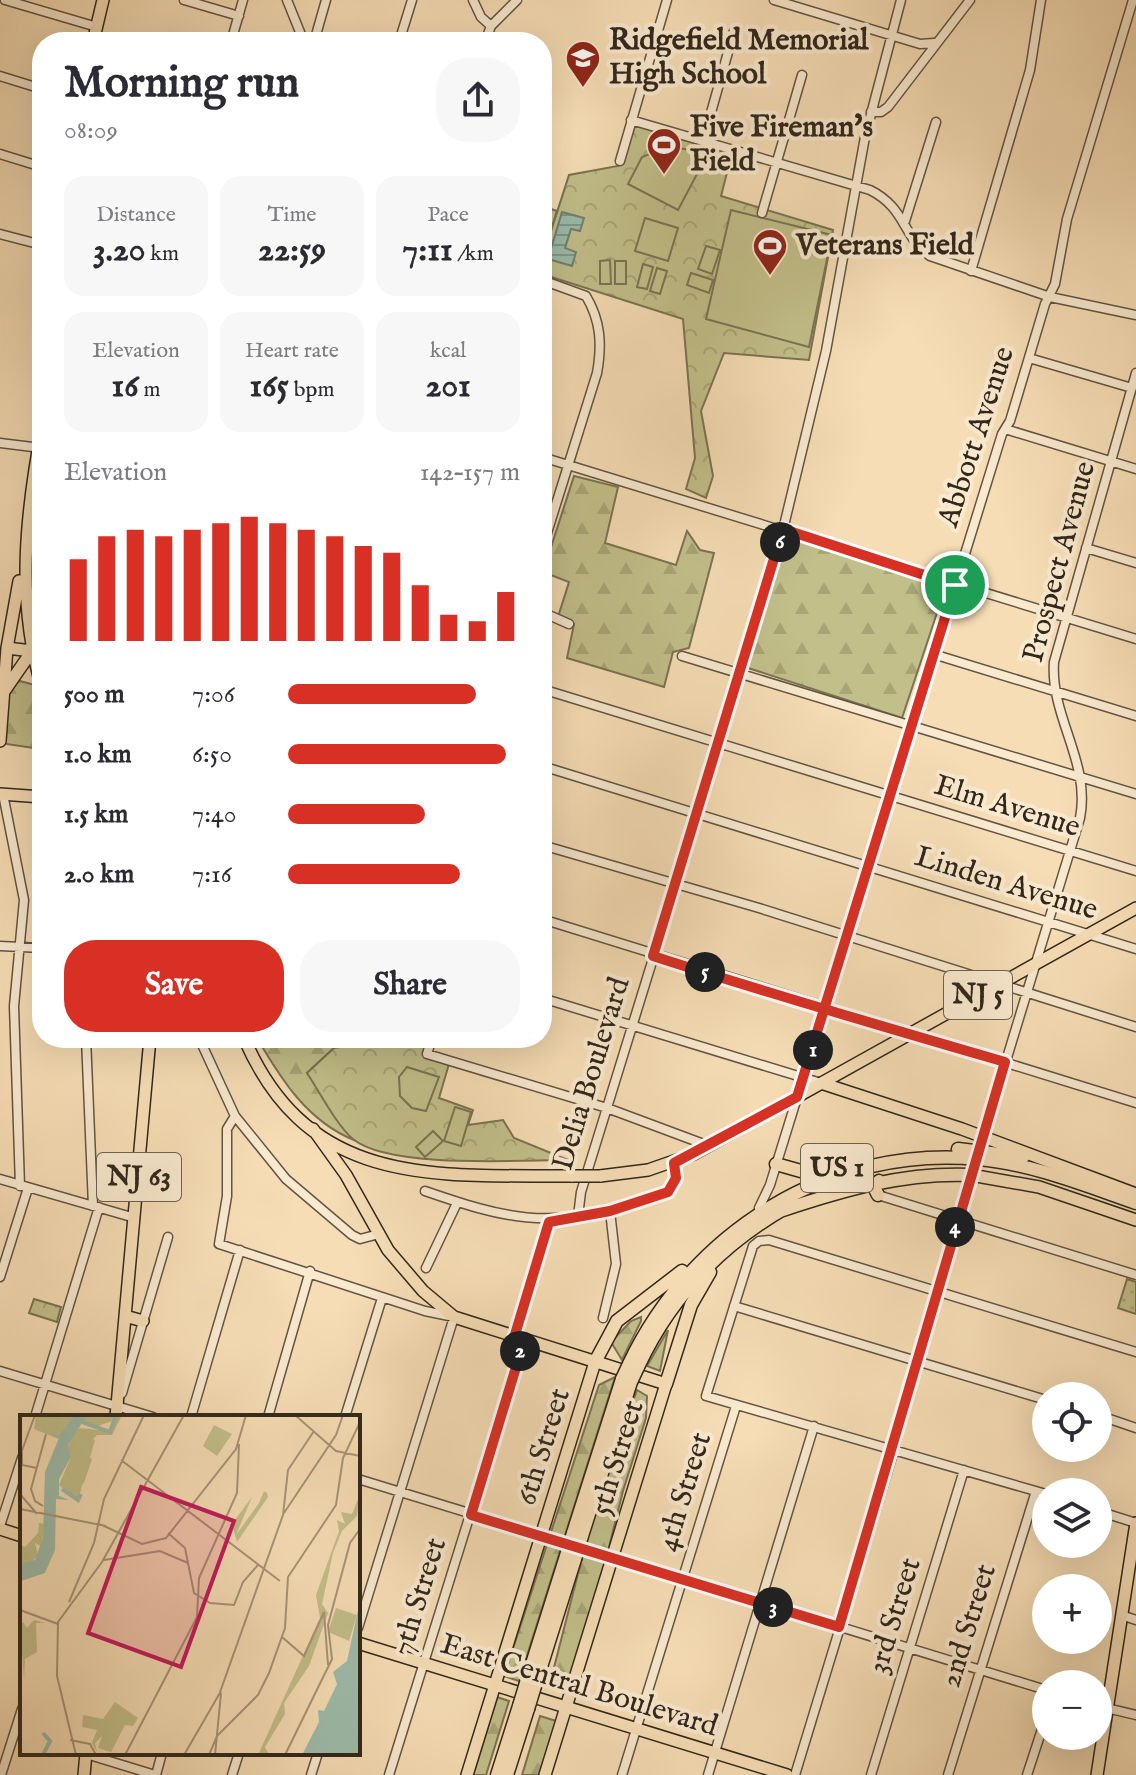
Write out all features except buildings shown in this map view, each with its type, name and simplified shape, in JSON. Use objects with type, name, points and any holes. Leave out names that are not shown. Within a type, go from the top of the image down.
[{"type":"highway","name":"US 1","points":[[507,1775],[523,1708],[627,1380],[668,1296],[704,1255],[757,1211],[802,1182],[834,1169],[905,1152],[980,1147],[1058,1167]]},
{"type":"highway","points":[[757,1211],[848,1172],[894,1161],[941,1157],[1023,1166],[1136,1203]]},
{"type":"highway","points":[[776,1164],[808,1173],[834,1169]]},
{"type":"highway","points":[[779,1212],[856,1178],[901,1169],[947,1165],[1029,1175],[1136,1211]]},
{"type":"highway","name":"US 1","points":[[633,1365],[674,1305],[724,1250],[779,1212],[879,1181],[972,1173]]},
{"type":"highway","points":[[878,1195],[874,1187],[879,1181]]},
{"type":"highway","points":[[666,1384],[693,1300],[724,1250]]},
{"type":"highway","points":[[595,1362],[607,1335],[621,1317],[704,1255]]},
{"type":"highway","name":"US 1","points":[[497,1775],[523,1708]]},
{"type":"main road","points":[[96,32],[103,0]]},
{"type":"main road","points":[[0,741],[8,688],[4,647],[32,499]]},
{"type":"main road","points":[[8,688],[32,651],[25,611],[27,536]]},
{"type":"main road","points":[[4,647],[32,651]]},
{"type":"main road","points":[[8,688],[20,681],[32,684]]},
{"type":"main road","points":[[1,790],[32,795]]},
{"type":"main road","name":"NJ 5","points":[[250,1048],[275,1092],[313,1129],[360,1158],[401,1171],[443,1175],[600,1176],[634,1173],[674,1163],[709,1146],[1136,908]]},
{"type":"main road","name":"NJ 63","points":[[115,1413],[149,1048]]},
{"type":"main road","points":[[821,1083],[980,1147]]},
{"type":"main road","points":[[313,1129],[357,1192],[379,1234],[415,1282],[454,1317],[666,1384]]},
{"type":"main road","name":"US 1","points":[[1058,1167],[1136,1194]]},
{"type":"main road","name":"US 1","points":[[972,1173],[1039,1187],[1136,1220]]},
{"type":"main road","points":[[125,1316],[143,1321]]},
{"type":"main road","name":"6th Street","points":[[467,1775],[595,1362]]},
{"type":"main road","name":"5th Street","points":[[545,1775],[666,1384]]},
{"type":"main road","points":[[1110,1670],[1136,1523]]},
{"type":"main road","points":[[0,1528],[20,1535]]},
{"type":"main road","name":"East Central Boulevard","points":[[360,1644],[787,1775]]},
{"type":"main road","points":[[1097,1775],[1099,1750]]},
{"type":"main road","points":[[84,1775],[85,1755]]},
{"type":"street","points":[[5,0],[97,27]]},
{"type":"street","points":[[184,0],[239,16]]},
{"type":"street","points":[[234,32],[243,0]]},
{"type":"street","points":[[287,0],[300,32]]},
{"type":"street","points":[[317,32],[326,0]]},
{"type":"street","points":[[402,32],[412,0]]},
{"type":"street","points":[[473,0],[481,17],[491,26]]},
{"type":"street","points":[[489,32],[517,0]]},
{"type":"street","points":[[620,161],[667,0]]},
{"type":"street","points":[[774,0],[920,44],[934,43]]},
{"type":"street","name":"Delia Boulevard","points":[[578,1216],[579,1200],[783,529],[826,351],[871,112],[901,0]]},
{"type":"street","points":[[871,112],[881,112],[888,107],[934,43],[970,0]]},
{"type":"street","points":[[971,271],[1030,70],[1041,0]]},
{"type":"street","name":"Abbott Avenue","points":[[757,1211],[804,1078],[933,654],[1050,297],[1067,219],[1133,0]]},
{"type":"street","points":[[703,141],[734,31]]},
{"type":"street","points":[[762,213],[802,75]]},
{"type":"street","points":[[0,76],[32,86]]},
{"type":"street","points":[[631,120],[857,186],[887,201],[905,221],[911,236],[923,251],[971,271],[1050,297],[1136,315]]},
{"type":"street","points":[[905,221],[936,122]]},
{"type":"street","points":[[0,154],[32,164]]},
{"type":"street","points":[[0,234],[32,242]]},
{"type":"street","points":[[552,284],[586,296],[599,332],[597,373],[552,512]]},
{"type":"street","points":[[1029,358],[1132,388]]},
{"type":"street","name":"Prospect Avenue","points":[[795,1775],[894,1450],[915,1361],[1081,812],[1081,777],[1055,691],[1055,656],[1136,373]]},
{"type":"street","points":[[1005,429],[1136,469]]},
{"type":"street","points":[[0,443],[32,446]]},
{"type":"street","points":[[552,460],[1136,639]]},
{"type":"street","points":[[27,536],[32,536]]},
{"type":"street","points":[[1086,548],[1136,563]]},
{"type":"street","points":[[552,616],[569,624]]},
{"type":"street","points":[[933,654],[1136,716]]},
{"type":"street","points":[[682,656],[1136,794]]},
{"type":"street","name":"Elm Avenue","points":[[552,692],[1136,871]]},
{"type":"street","name":"Linden Avenue","points":[[552,769],[1136,949]]},
{"type":"street","points":[[0,1277],[24,1187],[14,1039],[22,885],[1,790]]},
{"type":"street","points":[[552,848],[759,908],[1136,1027]]},
{"type":"street","points":[[552,922],[1136,1103]]},
{"type":"street","points":[[0,946],[32,947]]},
{"type":"street","points":[[552,1001],[821,1083]]},
{"type":"street","points":[[36,1415],[96,1206],[87,1048]]},
{"type":"street","points":[[204,1048],[235,1116],[286,1179],[360,1239],[379,1234]]},
{"type":"street","points":[[429,1048],[427,1054],[607,1108],[709,1146]]},
{"type":"street","points":[[235,1116],[227,1129],[227,1196],[219,1244],[310,1271],[382,1298],[454,1317],[360,1622]]},
{"type":"street","points":[[425,1191],[485,1211],[549,1222],[610,1211],[668,1192],[676,1178],[674,1163]]},
{"type":"street","points":[[0,1179],[135,1218]]},
{"type":"street","points":[[878,1195],[1136,1275]]},
{"type":"street","points":[[426,1268],[457,1203]]},
{"type":"street","points":[[603,1318],[616,1264],[610,1211]]},
{"type":"street","name":"7th Street","points":[[389,1775],[471,1515],[549,1222]]},
{"type":"street","points":[[0,1371],[46,1384],[115,1413],[168,1237]]},
{"type":"street","points":[[1032,1490],[706,1396],[753,1246],[759,1241],[769,1240],[1136,1352]]},
{"type":"street","points":[[192,1415],[240,1250]]},
{"type":"street","points":[[269,1415],[310,1271]]},
{"type":"street","points":[[346,1415],[382,1298]]},
{"type":"street","points":[[734,1306],[1032,1396]]},
{"type":"street","name":"4th Street","points":[[622,1775],[736,1406]]},
{"type":"street","points":[[1112,1420],[1136,1428]]},
{"type":"street","points":[[708,1775],[814,1426]]},
{"type":"street","points":[[0,1528],[20,1464]]},
{"type":"street","name":"3rd Street","points":[[871,1775],[964,1470]]},
{"type":"street","points":[[360,1480],[1032,1686]]},
{"type":"street","name":"2nd Street","points":[[948,1775],[1032,1504]]},
{"type":"street","points":[[1112,1515],[1136,1523]]},
{"type":"street","points":[[1121,1615],[1136,1620]]},
{"type":"street","points":[[1112,1709],[1136,1715]]},
{"type":"street","points":[[1,1775],[18,1733]]},
{"type":"street","points":[[1027,1775],[1035,1750]]},
{"type":"street","points":[[91,1755],[155,1775],[161,1755]]},
{"type":"street","points":[[232,1775],[238,1755]]},
{"type":"street","points":[[311,1775],[317,1755]]},
{"type":"green space","points":[[631,120],[728,147],[731,157],[721,196],[833,230],[809,360],[724,353],[701,411],[713,476],[706,498],[686,489],[695,458],[683,319],[552,277],[552,228],[569,175],[618,166]]},
{"type":"green space","name":"Five Fireman's Field","points":[[667,147],[685,149],[706,157],[678,210],[628,184],[642,157]]},
{"type":"green space","points":[[552,209],[557,211],[552,227]]},
{"type":"green space","name":"Veterans Field","points":[[731,210],[832,235],[809,347],[706,319]]},
{"type":"green space","points":[[645,218],[678,228],[668,261],[635,251]]},
{"type":"green space","points":[[706,246],[720,250],[712,274],[698,269]]},
{"type":"green space","points":[[610,260],[611,284],[600,284],[600,261]]},
{"type":"green space","points":[[615,261],[626,261],[626,284],[615,284]]},
{"type":"green space","points":[[643,264],[653,267],[647,289],[637,287]]},
{"type":"green space","points":[[657,268],[667,271],[660,294],[650,291]]},
{"type":"green space","points":[[691,273],[713,280],[709,293],[687,285]]},
{"type":"green space","points":[[574,476],[618,487],[605,543],[676,565],[687,531],[700,550],[714,553],[689,648],[673,652],[664,687],[567,658],[574,624],[558,617],[569,582],[552,575],[552,544]]},
{"type":"green space","points":[[789,535],[946,586],[902,718],[745,667]]},
{"type":"green space","points":[[20,681],[32,684],[32,748],[0,743],[10,686]]},
{"type":"green space","points":[[263,1048],[334,1048],[307,1073],[354,1140],[322,1122],[297,1097]]},
{"type":"green space","points":[[334,1048],[428,1048],[427,1058],[449,1064],[439,1098],[473,1110],[468,1125],[503,1120],[514,1138],[568,1160],[456,1161],[395,1155],[371,1149],[347,1133],[307,1073]]},
{"type":"green space","points":[[407,1067],[439,1077],[426,1111],[412,1108],[400,1096],[399,1077]]},
{"type":"green space","points":[[455,1107],[471,1112],[461,1146],[444,1141]]},
{"type":"green space","points":[[433,1131],[443,1141],[425,1157],[416,1147]]},
{"type":"green space","points":[[1127,1279],[1136,1282],[1136,1314],[1118,1308]]},
{"type":"green space","points":[[34,1299],[61,1307],[57,1322],[29,1313]]},
{"type":"green space","points":[[641,1317],[622,1360],[611,1342],[631,1321]]},
{"type":"green space","points":[[668,1330],[660,1371],[647,1366]]},
{"type":"green space","points":[[615,1377],[519,1681],[504,1676],[599,1385]]},
{"type":"green space","points":[[637,1390],[647,1396],[646,1418],[623,1491],[572,1695],[549,1687],[591,1523]]},
{"type":"green space","points":[[497,1697],[509,1701],[486,1775],[473,1775]]},
{"type":"green space","points":[[540,1716],[563,1723],[546,1775],[522,1775]]},
{"type":"shaded area","points":[[562,212],[584,218],[580,231],[571,229],[565,248],[576,252],[572,266],[552,260],[552,246]]},
{"type":"place","name":"Ridgefield Memorial High School","points":[[583,89]]},
{"type":"place","name":"Five Fireman's Field","points":[[664,176]]},
{"type":"place","name":"Veterans Field","points":[[770,277]]},
{"type":"route","points":[[955,585],[783,529],[653,956],[826,1009],[1005,1062],[912,1371],[906,1409],[894,1450],[839,1627],[471,1515],[524,1341],[514,1338],[549,1222],[610,1211],[668,1192],[676,1178],[674,1163],[797,1097],[826,1009],[955,585]]}]
